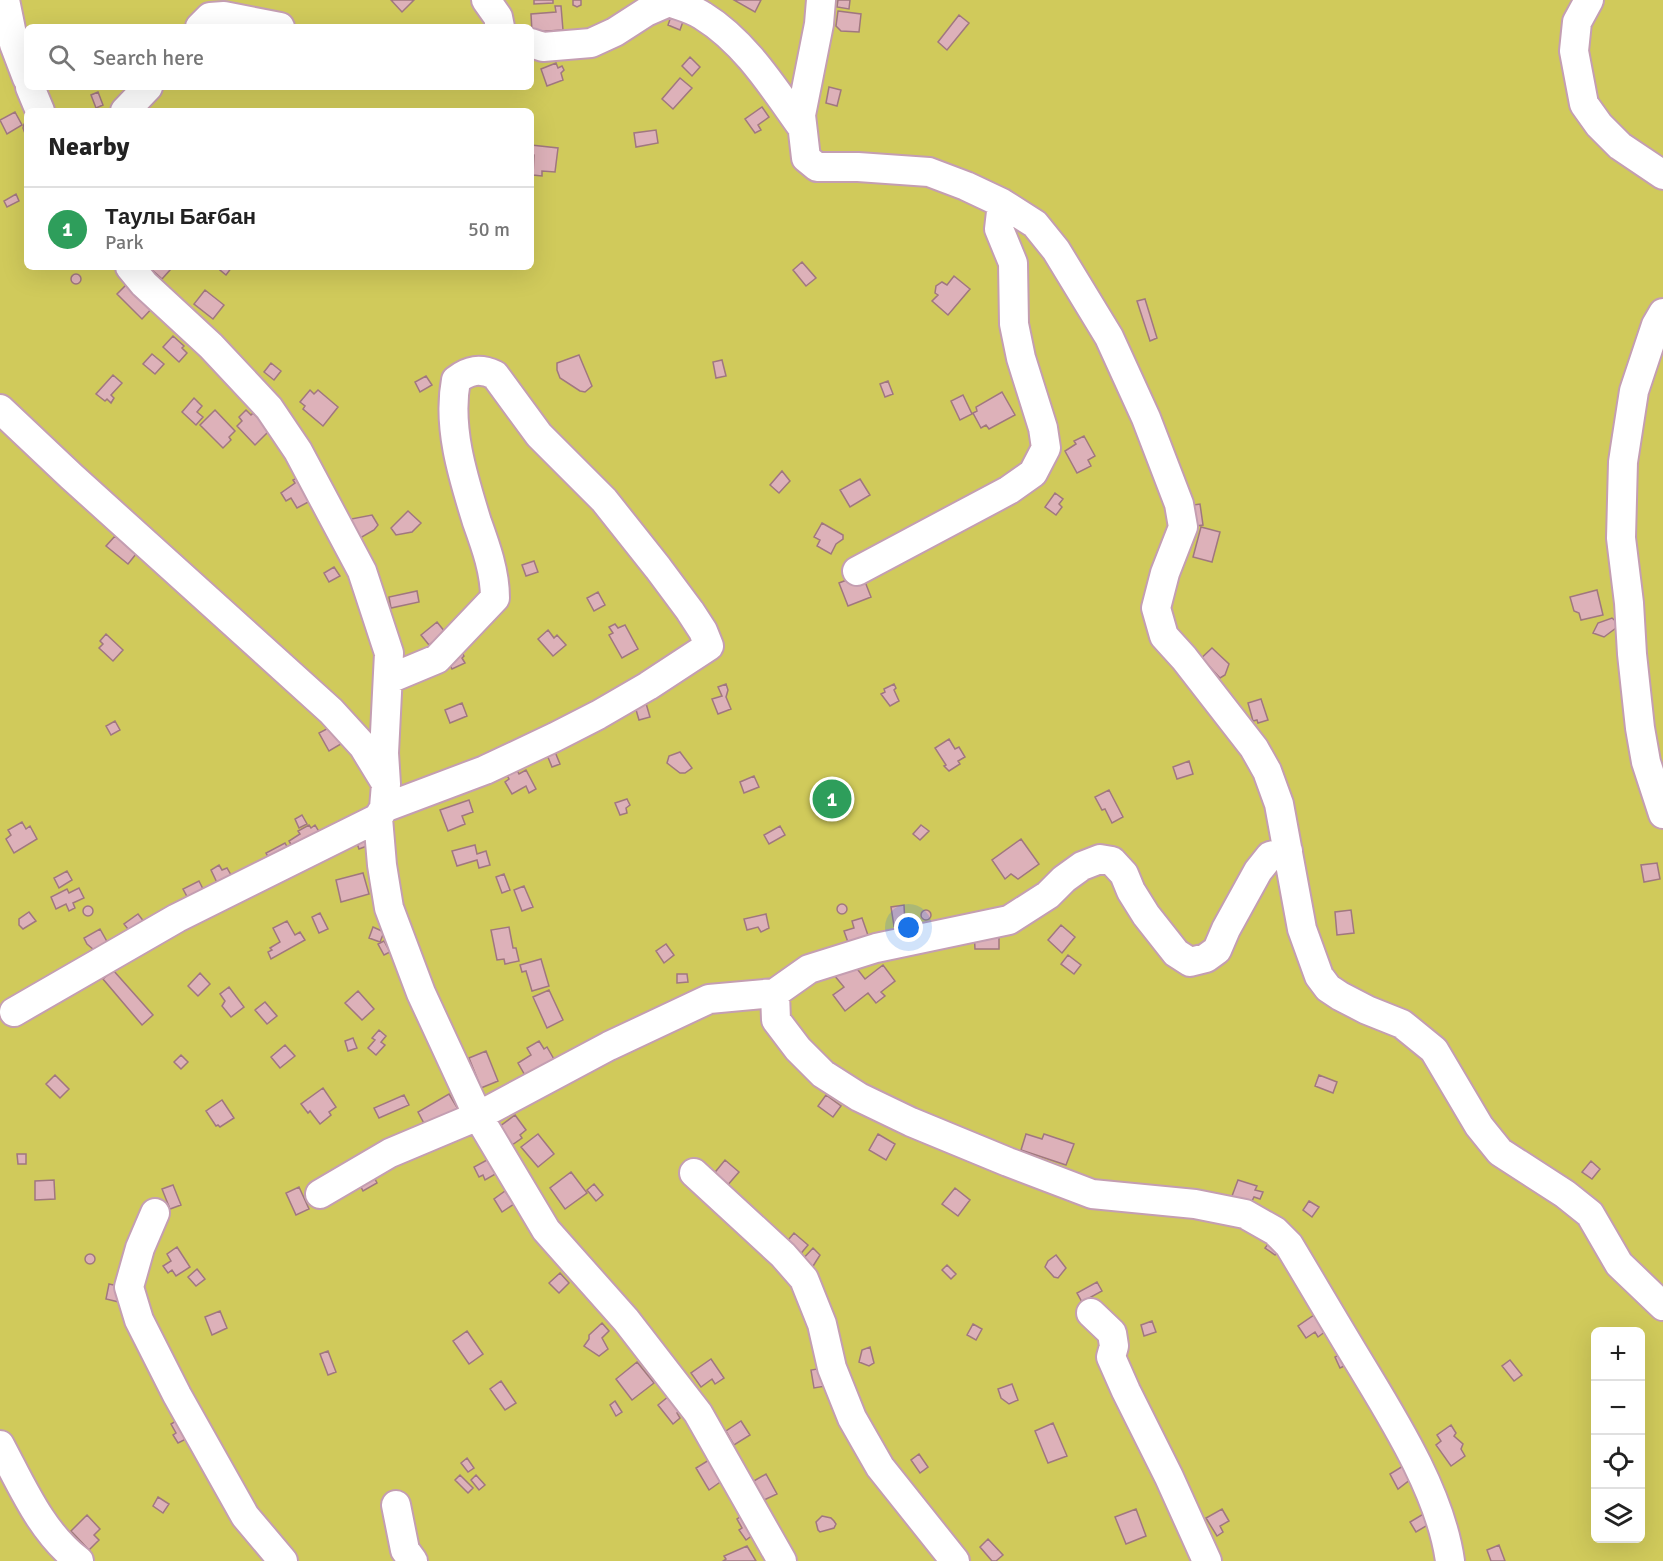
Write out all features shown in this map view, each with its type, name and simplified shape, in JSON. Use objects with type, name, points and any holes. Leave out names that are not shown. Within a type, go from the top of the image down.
[{"type":"street","points":[[4,0],[14,45],[24,70]]},
{"type":"street","points":[[486,0],[498,17],[499,24]]},
{"type":"street","points":[[820,0],[819,24],[807,81],[801,126],[806,158],[817,167],[858,167],[930,172],[1002,203],[1035,224],[1056,250],[1109,337],[1146,418],[1179,504],[1183,527],[1165,573],[1156,608],[1164,636],[1184,658],[1267,771],[1279,804],[1302,929],[1318,976],[1328,988],[1340,996],[1402,1024],[1434,1050],[1479,1126],[1500,1152],[1565,1194],[1590,1214],[1619,1264],[1663,1306]]},
{"type":"street","points":[[1589,0],[1577,22],[1574,51],[1584,104],[1599,125],[1620,146],[1663,175]]},
{"type":"street","points":[[534,44],[543,47],[591,43],[615,32],[646,12],[669,2],[703,15],[737,45],[762,72],[801,126]]},
{"type":"street","points":[[203,24],[210,17],[224,16],[265,24]]},
{"type":"street","points":[[31,90],[39,108]]},
{"type":"street","points":[[127,108],[145,90]]},
{"type":"street","points":[[857,571],[1009,490],[1033,473],[1046,448],[1043,428],[1014,324],[1013,263],[999,229],[1002,203]]},
{"type":"street","points":[[132,270],[144,284],[211,346],[269,408],[298,452],[362,571],[389,653],[382,865],[393,917],[421,993],[478,1116],[546,1230],[626,1320],[698,1413],[782,1561]]},
{"type":"street","points":[[1663,314],[1656,325],[1634,391],[1623,462],[1621,538],[1640,728],[1646,762],[1663,814]]},
{"type":"street","points":[[14,1012],[383,803],[485,770],[555,737],[648,686],[708,646],[703,631],[690,611],[604,500],[539,435],[495,375],[484,370],[467,371],[456,380],[453,408],[455,434],[467,492],[493,573],[495,598],[437,659],[389,679]]},
{"type":"street","points":[[0,409],[70,476],[331,711],[363,746],[383,803]]},
{"type":"street","points":[[320,1194],[390,1153],[478,1116],[609,1046],[709,999],[775,993],[809,969],[865,951],[1009,920],[1048,896],[1064,879],[1082,866],[1100,859],[1112,861],[1124,874],[1131,891],[1146,915],[1176,953],[1190,962],[1206,958],[1218,950],[1226,929],[1258,871],[1270,856],[1288,851]]},
{"type":"street","points":[[775,993],[776,1020],[798,1049],[822,1074],[860,1097],[911,1122],[1092,1194],[1195,1204],[1245,1214],[1275,1231],[1289,1245],[1417,1464],[1448,1542],[1450,1561]]},
{"type":"street","points":[[694,1173],[783,1255],[804,1279],[822,1324],[832,1368],[852,1418],[880,1467],[955,1561]]},
{"type":"street","points":[[155,1213],[140,1248],[129,1287],[139,1320],[177,1395],[245,1516],[283,1561]]},
{"type":"street","points":[[1091,1313],[1112,1333],[1114,1346],[1111,1357],[1207,1561]]},
{"type":"street","points":[[0,1445],[34,1510],[63,1548],[80,1561]]},
{"type":"street","points":[[396,1505],[405,1550],[413,1561]]},
{"type":"shaded area","points":[[0,0],[1663,0],[1663,1561],[0,1561]]},
{"type":"building","points":[[391,0],[414,0],[402,12]]},
{"type":"building","points":[[534,0],[553,0],[553,3],[534,4]]},
{"type":"building","points":[[573,0],[581,0],[581,5],[577,7],[573,5]]},
{"type":"building","points":[[734,0],[761,0],[755,12]]},
{"type":"building","points":[[838,0],[850,0],[849,9],[837,7]]},
{"type":"building","points":[[555,6],[561,6],[563,30],[534,32],[531,14],[556,12]]},
{"type":"building","points":[[673,11],[685,16],[680,30],[668,25]]},
{"type":"building","points":[[838,11],[861,14],[859,32],[841,31],[836,26]]},
{"type":"building","points":[[959,15],[969,23],[947,50],[938,42]]},
{"type":"building","points":[[690,57],[700,67],[692,76],[682,66]]},
{"type":"building","points":[[556,63],[558,68],[562,66],[564,70],[561,73],[563,80],[547,86],[541,69]]},
{"type":"building","points":[[680,78],[692,88],[673,109],[662,99]]},
{"type":"building","points":[[829,87],[841,90],[837,106],[826,103]]},
{"type":"building","points":[[98,92],[103,105],[96,108],[91,95]]},
{"type":"building","points":[[762,107],[769,117],[758,125],[761,130],[755,133],[745,119]]},
{"type":"building","points":[[15,112],[22,125],[7,134],[0,120]]},
{"type":"building","points":[[656,130],[658,143],[636,147],[634,133]]},
{"type":"building","points":[[534,145],[558,148],[555,172],[542,171],[542,176],[534,175]]},
{"type":"building","points":[[16,194],[19,201],[7,207],[4,201]]},
{"type":"building","points":[[802,262],[816,278],[806,286],[793,270]]},
{"type":"building","points":[[152,270],[170,270],[162,279]]},
{"type":"building","points":[[220,270],[230,270],[226,275]]},
{"type":"building","points":[[76,274],[81,279],[76,284],[71,279]]},
{"type":"building","points":[[954,276],[970,289],[948,315],[932,301],[938,295],[935,293],[936,286],[942,282],[947,285]]},
{"type":"building","points":[[127,284],[155,305],[142,319],[117,294]]},
{"type":"building","points":[[205,290],[224,305],[213,319],[194,304]]},
{"type":"building","points":[[1145,299],[1157,338],[1150,341],[1137,301]]},
{"type":"building","points":[[173,336],[184,346],[182,348],[187,353],[179,362],[163,347]]},
{"type":"building","points":[[152,354],[164,364],[155,374],[143,364]]},
{"type":"building","points":[[579,355],[592,386],[585,392],[560,378],[557,370],[557,363]]},
{"type":"building","points":[[722,360],[726,376],[716,378],[713,362]]},
{"type":"building","points":[[271,363],[281,371],[274,380],[264,372]]},
{"type":"building","points":[[113,375],[122,383],[111,395],[114,398],[111,403],[96,394]]},
{"type":"building","points":[[426,376],[432,385],[420,392],[415,382]]},
{"type":"building","points":[[888,381],[893,394],[885,397],[880,384]]},
{"type":"building","points":[[310,390],[314,394],[318,390],[338,407],[323,426],[303,409],[305,406],[300,402]]},
{"type":"building","points":[[1002,392],[1015,415],[989,429],[986,425],[981,428],[973,413],[977,411],[976,407]]},
{"type":"building","points":[[963,395],[972,414],[960,420],[951,401]]},
{"type":"building","points":[[194,398],[202,406],[197,412],[203,417],[196,425],[182,412]]},
{"type":"building","points":[[215,410],[235,431],[229,437],[231,440],[223,448],[200,425]]},
{"type":"building","points":[[246,410],[251,415],[253,413],[270,430],[255,445],[237,426],[242,421],[239,417]]},
{"type":"building","points":[[1084,436],[1095,456],[1088,460],[1091,466],[1077,473],[1065,451],[1076,444],[1074,441]]},
{"type":"building","points":[[782,471],[790,481],[779,493],[770,485]]},
{"type":"building","points":[[301,476],[314,499],[297,508],[291,498],[286,501],[281,493],[295,483],[293,480]]},
{"type":"building","points":[[860,479],[870,495],[850,507],[840,490]]},
{"type":"building","points":[[1055,493],[1063,499],[1059,504],[1062,507],[1056,515],[1045,507]]},
{"type":"building","points":[[1200,504],[1203,525],[1189,527],[1187,506]]},
{"type":"building","points":[[408,511],[421,523],[412,532],[396,535],[391,528]]},
{"type":"building","points":[[372,515],[378,525],[374,530],[355,541],[346,520]]},
{"type":"building","points":[[822,523],[843,535],[843,539],[836,544],[831,554],[817,546],[820,540],[814,537]]},
{"type":"building","points":[[1201,527],[1220,532],[1212,562],[1193,557]]},
{"type":"building","points":[[115,536],[136,554],[128,564],[106,546]]},
{"type":"building","points":[[534,561],[538,572],[526,576],[522,565]]},
{"type":"building","points":[[334,567],[340,576],[329,582],[324,573]]},
{"type":"building","points":[[862,574],[871,597],[848,606],[839,583]]},
{"type":"building","points":[[1597,590],[1603,615],[1581,620],[1579,613],[1574,611],[1570,597]]},
{"type":"building","points":[[417,591],[419,602],[391,608],[389,597]]},
{"type":"building","points":[[598,592],[605,605],[594,611],[587,598]]},
{"type":"building","points":[[1612,618],[1620,625],[1604,637],[1593,633],[1598,623]]},
{"type":"building","points":[[437,622],[445,632],[429,645],[421,635]]},
{"type":"building","points":[[615,624],[618,628],[625,625],[638,649],[622,658],[609,635],[613,633],[609,627]]},
{"type":"building","points":[[548,630],[554,638],[557,635],[566,645],[553,656],[538,639]]},
{"type":"building","points":[[106,634],[123,650],[113,661],[99,648],[103,644],[100,641]]},
{"type":"building","points":[[1212,648],[1229,664],[1225,675],[1220,678],[1209,666],[1203,672],[1195,664]]},
{"type":"building","points":[[460,649],[465,663],[452,669],[446,657]]},
{"type":"building","points":[[726,684],[728,690],[726,697],[731,709],[718,714],[712,699],[722,696],[718,687]]},
{"type":"building","points":[[894,684],[899,701],[890,706],[881,694],[885,692],[884,689]]},
{"type":"building","points":[[1261,699],[1268,720],[1258,723],[1257,720],[1253,721],[1248,703]]},
{"type":"building","points":[[645,700],[650,717],[639,720],[634,703]]},
{"type":"building","points":[[462,703],[467,716],[450,723],[445,710]]},
{"type":"building","points":[[115,721],[120,730],[111,735],[106,726]]},
{"type":"building","points":[[336,724],[346,741],[329,751],[319,733]]},
{"type":"building","points":[[949,739],[955,749],[959,747],[965,757],[958,761],[960,764],[949,771],[935,748]]},
{"type":"building","points":[[553,747],[560,764],[552,767],[545,750]]},
{"type":"building","points":[[680,752],[692,768],[685,773],[680,773],[667,763],[669,756]]},
{"type":"building","points":[[1189,761],[1193,774],[1177,779],[1173,767]]},
{"type":"building","points":[[517,770],[519,774],[526,770],[536,789],[529,793],[526,786],[512,794],[505,782],[509,779],[507,775]]},
{"type":"building","points":[[754,776],[759,787],[744,793],[740,782]]},
{"type":"building","points":[[1109,790],[1123,817],[1112,823],[1105,809],[1102,810],[1095,797]]},
{"type":"building","points":[[627,799],[630,805],[626,808],[627,813],[620,815],[615,803]]},
{"type":"building","points":[[469,800],[473,812],[462,816],[465,824],[448,831],[440,810]]},
{"type":"building","points":[[302,815],[307,824],[299,828],[295,819]]},
{"type":"building","points":[[22,822],[26,829],[30,826],[37,839],[14,853],[6,839],[11,835],[8,830]]},
{"type":"building","points":[[309,825],[311,828],[315,825],[323,838],[296,853],[289,841],[300,834],[298,831]]},
{"type":"building","points":[[921,825],[929,831],[920,840],[913,834]]},
{"type":"building","points":[[780,826],[785,835],[769,844],[764,835]]},
{"type":"building","points":[[371,831],[375,843],[359,849],[355,838]]},
{"type":"building","points":[[1021,839],[1039,864],[1018,879],[1011,874],[1005,879],[992,860]]},
{"type":"building","points":[[285,843],[291,854],[272,864],[266,853]]},
{"type":"building","points":[[475,845],[477,854],[486,851],[490,865],[479,868],[477,860],[457,866],[452,851]]},
{"type":"building","points":[[1657,863],[1660,879],[1644,882],[1641,865]]},
{"type":"building","points":[[219,865],[222,870],[227,868],[235,882],[221,891],[211,870]]},
{"type":"building","points":[[67,871],[72,880],[59,888],[54,878]]},
{"type":"building","points":[[363,873],[369,894],[341,902],[336,880]]},
{"type":"building","points":[[504,874],[510,890],[502,893],[496,877]]},
{"type":"building","points":[[199,881],[205,893],[190,902],[183,889]]},
{"type":"building","points":[[524,886],[533,907],[522,911],[514,890]]},
{"type":"building","points":[[79,888],[84,898],[73,903],[75,908],[69,911],[66,904],[56,909],[51,897],[67,889],[69,893]]},
{"type":"building","points":[[842,904],[847,909],[842,914],[837,909]]},
{"type":"building","points":[[904,905],[905,924],[894,926],[891,907]]},
{"type":"building","points":[[88,906],[92,907],[92,915],[88,916],[84,915],[83,911],[84,907]]},
{"type":"building","points":[[926,910],[931,915],[926,920],[921,915]]},
{"type":"building","points":[[1351,910],[1354,933],[1337,935],[1335,912]]},
{"type":"building","points":[[29,912],[36,921],[23,929],[19,925],[19,919]]},
{"type":"building","points":[[320,913],[328,929],[319,933],[312,917]]},
{"type":"building","points":[[138,914],[145,923],[131,933],[124,924]]},
{"type":"building","points":[[766,914],[769,928],[761,932],[758,927],[747,930],[744,919]]},
{"type":"building","points":[[862,918],[870,941],[850,948],[844,931],[854,928],[852,921]]},
{"type":"building","points":[[287,921],[295,935],[300,932],[305,940],[271,959],[268,952],[272,950],[270,948],[280,942],[273,928]]},
{"type":"building","points":[[1061,925],[1075,937],[1062,953],[1048,940]]},
{"type":"building","points":[[373,927],[384,932],[380,942],[369,938]]},
{"type":"building","points":[[509,927],[513,948],[516,948],[519,961],[505,964],[504,959],[497,960],[491,930]]},
{"type":"building","points":[[100,929],[110,947],[94,950],[84,938]]},
{"type":"building","points":[[974,932],[999,932],[999,949],[975,949]]},
{"type":"building","points":[[384,941],[390,952],[384,955],[378,944]]},
{"type":"building","points":[[666,944],[674,955],[664,963],[656,951]]},
{"type":"building","points":[[1068,955],[1081,965],[1074,974],[1061,964]]},
{"type":"building","points":[[541,959],[549,986],[532,991],[526,971],[522,972],[520,965]]},
{"type":"building","points":[[851,961],[865,979],[883,965],[895,981],[881,992],[885,996],[876,1003],[868,993],[845,1011],[833,995],[844,987],[834,975]]},
{"type":"building","points":[[113,970],[153,1015],[142,1025],[103,979]]},
{"type":"building","points":[[200,973],[210,984],[198,996],[188,986]]},
{"type":"building","points":[[677,974],[687,974],[688,982],[677,983]]},
{"type":"building","points":[[229,987],[244,1007],[231,1017],[222,1006],[225,1001],[220,994]]},
{"type":"building","points":[[549,990],[563,1020],[547,1028],[533,997]]},
{"type":"building","points":[[358,991],[374,1009],[362,1020],[345,1003]]},
{"type":"building","points":[[265,1002],[277,1016],[267,1024],[255,1010]]},
{"type":"building","points":[[379,1030],[386,1036],[381,1042],[385,1045],[376,1055],[368,1048],[375,1040],[372,1038]]},
{"type":"building","points":[[353,1038],[357,1048],[348,1051],[345,1041]]},
{"type":"building","points":[[539,1041],[544,1049],[547,1047],[555,1061],[526,1077],[518,1063],[531,1055],[527,1048]]},
{"type":"building","points":[[285,1045],[295,1056],[280,1068],[271,1057]]},
{"type":"building","points":[[486,1051],[498,1081],[481,1088],[469,1058]]},
{"type":"building","points":[[181,1055],[188,1062],[181,1069],[174,1062]]},
{"type":"building","points":[[55,1075],[69,1089],[60,1098],[46,1084]]},
{"type":"building","points":[[1319,1075],[1337,1082],[1333,1093],[1315,1086]]},
{"type":"building","points":[[323,1088],[336,1107],[329,1112],[331,1115],[320,1124],[301,1104]]},
{"type":"building","points":[[449,1094],[458,1109],[426,1127],[418,1112]]},
{"type":"building","points":[[404,1095],[409,1105],[379,1118],[374,1108]]},
{"type":"building","points":[[826,1095],[841,1106],[833,1117],[818,1106]]},
{"type":"building","points":[[222,1100],[234,1118],[220,1127],[216,1126],[206,1111]]},
{"type":"building","points":[[515,1115],[526,1130],[520,1135],[522,1138],[512,1145],[499,1127]]},
{"type":"building","points":[[538,1134],[554,1154],[538,1167],[521,1147]]},
{"type":"building","points":[[878,1134],[895,1144],[886,1160],[869,1150]]},
{"type":"building","points":[[1026,1134],[1042,1139],[1044,1134],[1074,1144],[1066,1165],[1021,1150]]},
{"type":"building","points":[[17,1154],[26,1154],[26,1164],[18,1164]]},
{"type":"building","points":[[498,1154],[506,1168],[485,1180],[483,1175],[479,1177],[474,1167]]},
{"type":"building","points":[[725,1160],[739,1172],[726,1187],[712,1176]]},
{"type":"building","points":[[1591,1161],[1600,1169],[1592,1179],[1582,1172]]},
{"type":"building","points":[[371,1171],[377,1183],[363,1191],[357,1179]]},
{"type":"building","points":[[571,1172],[587,1193],[565,1209],[550,1188]]},
{"type":"building","points":[[54,1180],[55,1199],[35,1200],[35,1181]]},
{"type":"building","points":[[1238,1180],[1257,1186],[1255,1190],[1263,1192],[1260,1199],[1254,1197],[1251,1203],[1232,1196]]},
{"type":"building","points":[[594,1184],[603,1195],[596,1201],[587,1190]]},
{"type":"building","points":[[173,1185],[181,1205],[170,1209],[162,1189]]},
{"type":"building","points":[[299,1187],[309,1209],[296,1215],[286,1193]]},
{"type":"building","points":[[955,1188],[970,1200],[958,1216],[942,1204]]},
{"type":"building","points":[[505,1191],[514,1204],[502,1212],[494,1199]]},
{"type":"building","points":[[1309,1201],[1319,1207],[1312,1217],[1303,1210]]},
{"type":"building","points":[[794,1233],[808,1245],[798,1257],[784,1245]]},
{"type":"building","points":[[1272,1239],[1279,1249],[1275,1255],[1265,1248]]},
{"type":"building","points":[[177,1247],[190,1267],[176,1276],[172,1270],[168,1273],[163,1266],[171,1261],[167,1254]]},
{"type":"building","points":[[813,1248],[820,1255],[810,1271],[800,1262]]},
{"type":"building","points":[[90,1254],[94,1255],[94,1263],[90,1264],[86,1263],[85,1259],[86,1255]]},
{"type":"building","points":[[1056,1255],[1066,1268],[1058,1278],[1054,1277],[1045,1267],[1048,1261]]},
{"type":"building","points":[[947,1265],[956,1274],[951,1279],[942,1270]]},
{"type":"building","points":[[197,1269],[205,1279],[196,1286],[188,1277]]},
{"type":"building","points":[[560,1273],[569,1283],[559,1293],[549,1283]]},
{"type":"building","points":[[1097,1282],[1102,1291],[1082,1302],[1077,1293]]},
{"type":"building","points":[[109,1284],[123,1287],[119,1302],[106,1299]]},
{"type":"building","points":[[220,1311],[227,1328],[212,1335],[205,1317]]},
{"type":"building","points":[[1317,1313],[1330,1328],[1318,1337],[1315,1332],[1306,1338],[1298,1326]]},
{"type":"building","points":[[1152,1321],[1156,1332],[1144,1336],[1141,1325]]},
{"type":"building","points":[[602,1323],[609,1331],[602,1338],[608,1349],[599,1356],[584,1346],[589,1335]]},
{"type":"building","points":[[973,1324],[982,1329],[976,1340],[967,1335]]},
{"type":"building","points":[[467,1331],[483,1354],[469,1364],[453,1341]]},
{"type":"building","points":[[870,1347],[874,1363],[869,1366],[859,1362],[862,1350]]},
{"type":"building","points":[[328,1351],[336,1372],[328,1375],[320,1354]]},
{"type":"building","points":[[1347,1351],[1353,1362],[1340,1368],[1335,1357]]},
{"type":"building","points":[[711,1359],[724,1378],[715,1384],[712,1379],[701,1387],[691,1373]]},
{"type":"building","points":[[1510,1360],[1522,1375],[1514,1381],[1502,1366]]},
{"type":"building","points":[[637,1362],[654,1383],[632,1400],[616,1379]]},
{"type":"building","points":[[823,1368],[826,1386],[814,1388],[811,1370]]},
{"type":"building","points":[[501,1381],[516,1403],[505,1410],[490,1389]]},
{"type":"building","points":[[1012,1384],[1018,1400],[1009,1404],[1001,1398],[998,1389]]},
{"type":"building","points":[[669,1396],[681,1410],[677,1413],[680,1418],[673,1424],[658,1405]]},
{"type":"building","points":[[615,1401],[622,1412],[616,1416],[610,1405]]},
{"type":"building","points":[[181,1418],[192,1436],[178,1443],[173,1435],[176,1433],[171,1424]]},
{"type":"building","points":[[741,1421],[750,1435],[734,1445],[726,1431]]},
{"type":"building","points":[[1053,1423],[1067,1456],[1048,1463],[1035,1431]]},
{"type":"building","points":[[1451,1425],[1456,1433],[1454,1436],[1463,1444],[1461,1449],[1465,1456],[1451,1466],[1436,1445],[1441,1441],[1437,1435]]},
{"type":"building","points":[[919,1454],[928,1467],[920,1473],[911,1460]]},
{"type":"building","points":[[467,1458],[474,1468],[468,1472],[461,1463]]},
{"type":"building","points":[[709,1460],[726,1478],[709,1490],[696,1468]]},
{"type":"building","points":[[1403,1466],[1411,1479],[1398,1489],[1390,1474]]},
{"type":"building","points":[[766,1474],[777,1494],[764,1500],[752,1482]]},
{"type":"building","points":[[460,1475],[473,1488],[468,1493],[455,1480]]},
{"type":"building","points":[[476,1475],[485,1485],[479,1490],[471,1480]]},
{"type":"building","points":[[158,1497],[169,1504],[163,1513],[153,1506]]},
{"type":"building","points":[[1136,1509],[1146,1536],[1126,1544],[1115,1517]]},
{"type":"building","points":[[1222,1509],[1229,1521],[1220,1526],[1223,1532],[1217,1536],[1206,1518]]},
{"type":"building","points":[[1425,1513],[1431,1523],[1416,1532],[1410,1522]]},
{"type":"building","points":[[87,1515],[100,1529],[94,1535],[99,1540],[89,1550],[71,1531]]},
{"type":"building","points":[[743,1515],[757,1532],[746,1540],[739,1530],[742,1528],[737,1519]]},
{"type":"building","points":[[822,1516],[834,1521],[836,1524],[834,1528],[820,1532],[818,1530],[816,1522]]},
{"type":"building","points":[[988,1539],[1003,1555],[996,1561],[992,1561],[980,1547]]},
{"type":"building","points":[[1499,1545],[1505,1561],[1491,1561],[1487,1550]]},
{"type":"building","points":[[747,1546],[756,1561],[723,1561],[726,1559],[724,1556]]},
{"type":"place","name":"Таулы Бағбан","points":[[832,799]]}]
